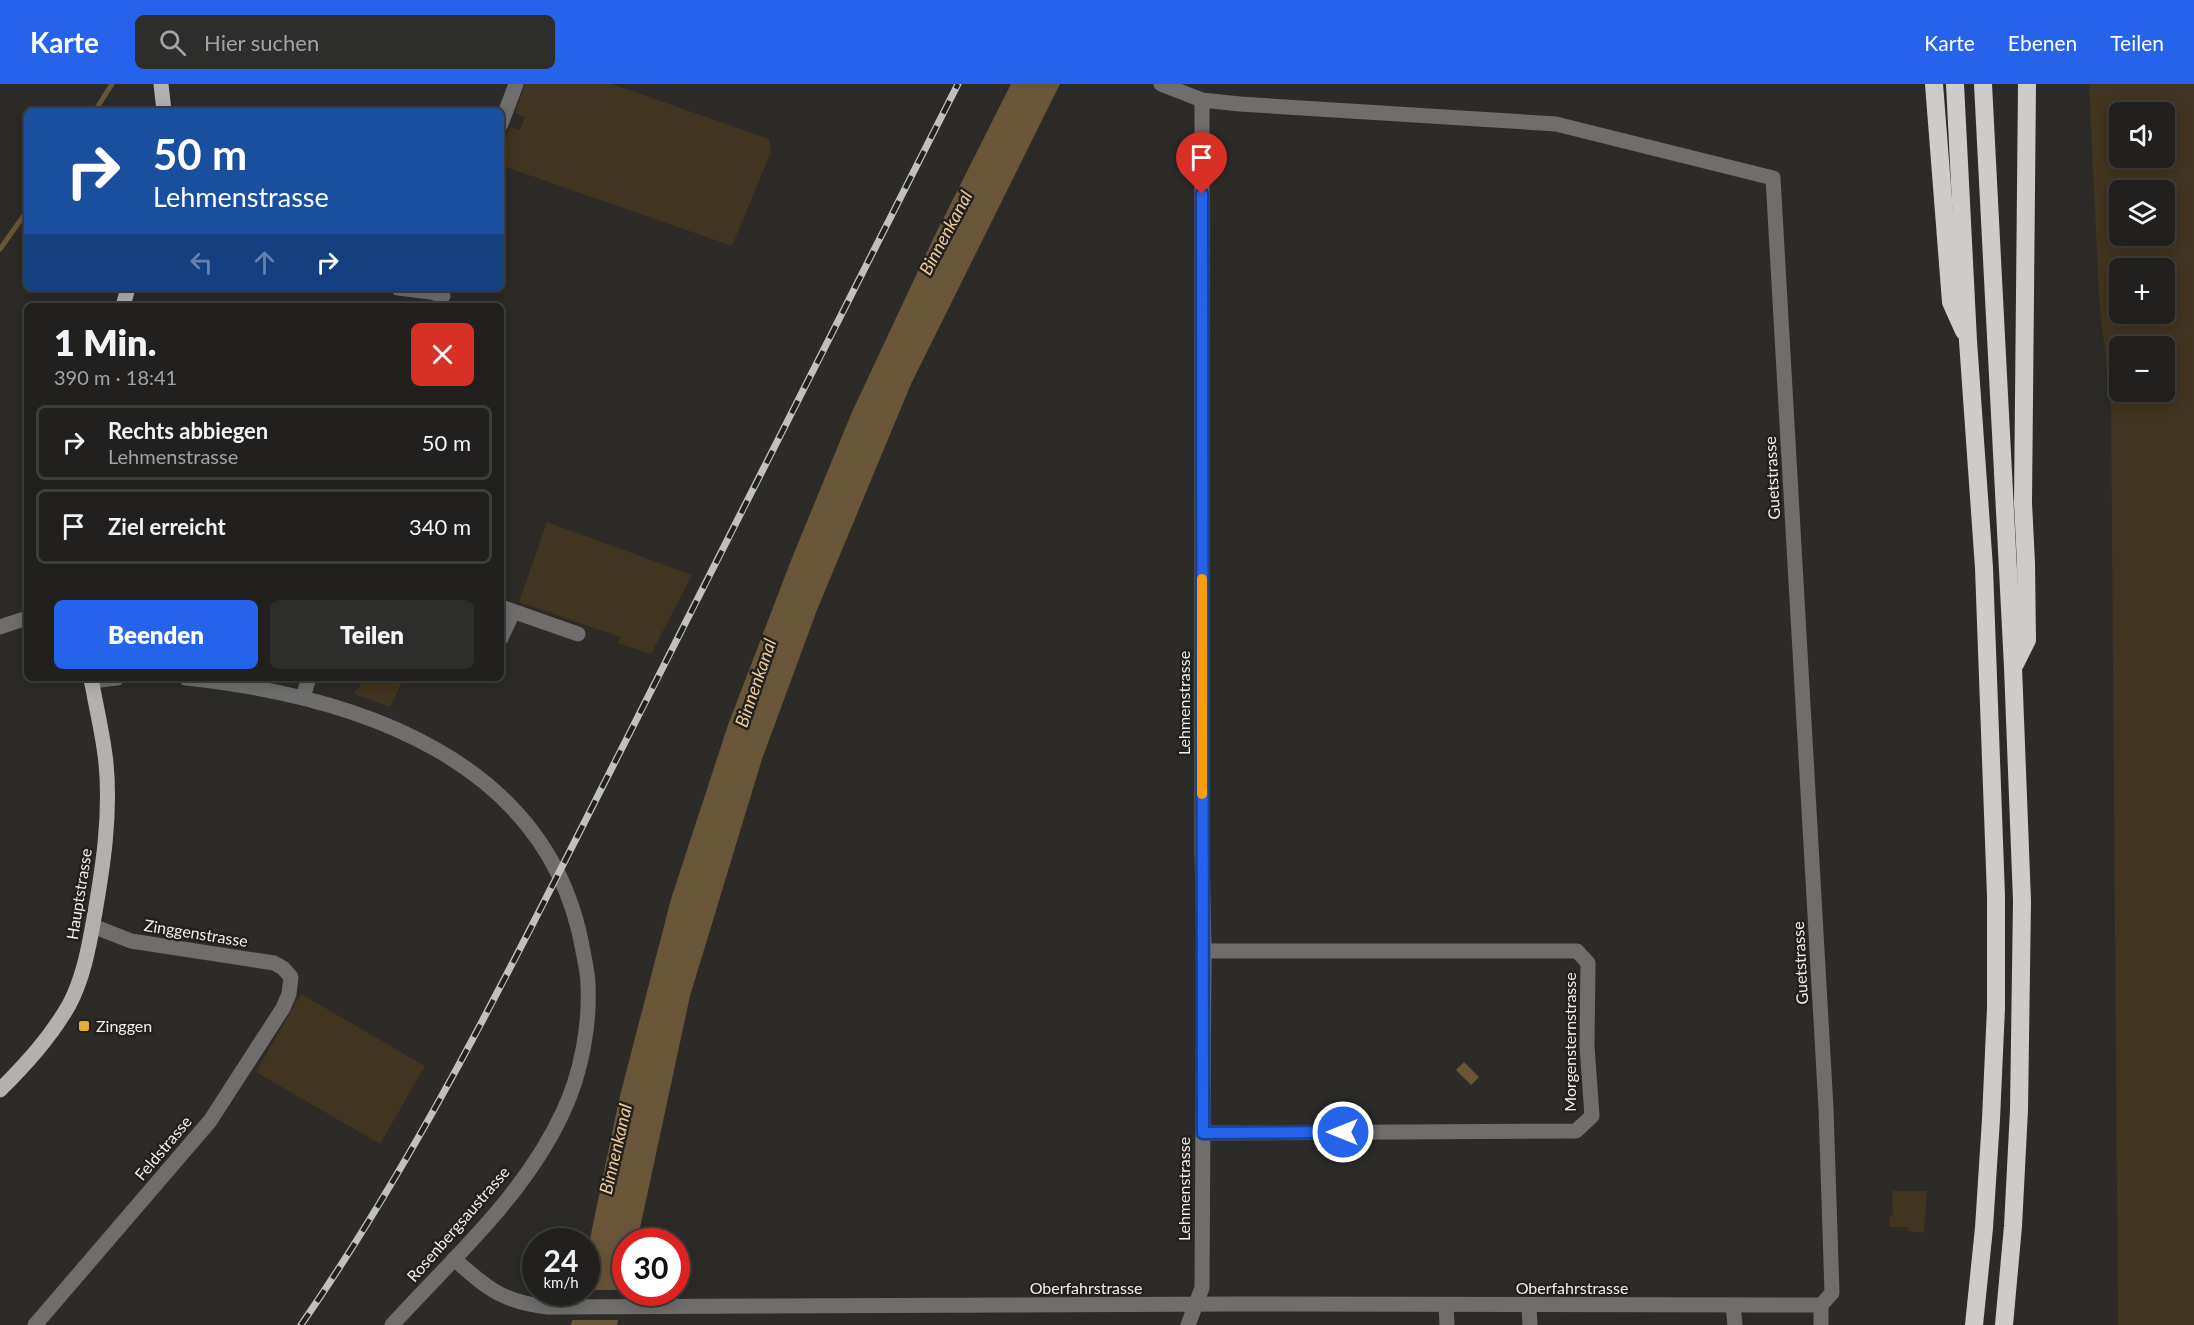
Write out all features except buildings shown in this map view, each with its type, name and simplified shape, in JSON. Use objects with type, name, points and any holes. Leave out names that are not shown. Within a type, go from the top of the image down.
[{"type":"highway","points":[[1934,84],[1951,302],[1968,341]]},
{"type":"highway","points":[[1955,84],[1968,341],[1984,568],[1996,896],[1996,1008],[1991,1119],[1984,1228],[1974,1325]]},
{"type":"highway","points":[[1983,84],[2013,667],[2022,901],[2022,990],[2013,1226],[2004,1325]]},
{"type":"highway","points":[[2013,667],[2027,640],[2023,479],[2028,84]]},
{"type":"main road","points":[[161,84],[164,108]]},
{"type":"main road","name":"Hauptstrasse","points":[[0,1090],[34,1055],[69,1004],[83,969],[93,926],[102,867],[108,797],[103,738],[91,681]]},
{"type":"street","points":[[504,116],[516,84]]},
{"type":"street","name":"Guetstrasse","points":[[1161,84],[1202,100],[1556,124],[1773,178],[1826,1111],[1832,1293],[1821,1305]]},
{"type":"street","name":"Lehmenstrasse","points":[[1188,1325],[1202,1288],[1204,951],[1202,100]]},
{"type":"street","points":[[423,291],[443,297]]},
{"type":"street","points":[[507,609],[578,634]]},
{"type":"street","points":[[0,627],[24,619]]},
{"type":"street","name":"Rosenbergsaustrasse","points":[[209,681],[256,687],[303,697],[375,721],[462,764],[489,784],[513,808],[541,843],[563,883],[578,925],[588,984],[587,1022],[576,1075],[564,1111],[522,1180],[488,1222],[392,1325]]},
{"type":"street","points":[[303,697],[308,681]]},
{"type":"street","name":"Zinggenstrasse","points":[[93,926],[131,941],[274,963],[283,968],[291,977]]},
{"type":"street","name":"Morgensternstrasse","points":[[1203,1133],[1576,1131],[1592,1116],[1587,1046],[1588,963],[1578,951],[1204,951]]},
{"type":"street","name":"Feldstrasse","points":[[35,1325],[210,1121],[283,1008],[289,994],[291,977]]},
{"type":"street","name":"Oberfahrstrasse","points":[[454,1259],[480,1284],[511,1300],[548,1307],[1733,1306]]},
{"type":"street","points":[[1735,1325],[1733,1306],[1821,1305],[1821,1325]]},
{"type":"street","points":[[1446,1306],[1447,1325]]},
{"type":"street","points":[[1529,1306],[1530,1325]]},
{"type":"shaded area","points":[[525,84],[612,84],[769,139],[771,152],[732,246],[504,166],[504,145],[510,127],[520,130],[525,117],[515,113]]},
{"type":"shaded area","points":[[2089,84],[2194,84],[2194,1325],[2118,1325],[2110,402],[2175,402],[2175,336],[2109,336],[2109,391],[2099,297]]},
{"type":"shaded area","points":[[547,522],[692,575],[651,654],[618,643],[620,637],[519,602]]},
{"type":"shaded area","points":[[360,681],[403,681],[390,707],[354,694],[361,685]]},
{"type":"shaded area","points":[[301,994],[425,1066],[380,1144],[256,1072]]},
{"type":"shaded area","points":[[1892,1191],[1927,1191],[1924,1233],[1908,1231],[1908,1227],[1889,1227],[1890,1216],[1893,1215]]},
{"type":"water","name":"Binnenkanal","points":[[1011,84],[1060,84],[911,384],[817,610],[762,759],[690,996],[640,1228],[612,1228],[612,1306],[621,1306],[617,1325],[571,1325],[575,1306],[600,1306],[600,1228],[592,1228],[619,1100],[671,899],[728,725],[792,558],[852,412],[933,239]]},
{"type":"water","points":[[1464,1062],[1479,1077],[1471,1085],[1456,1070]]},
{"type":"pier","points":[[600,1290],[612,1290],[612,1306],[625,1306],[622,1320],[569,1320],[572,1306],[600,1306]]},
{"type":"waterway","points":[[97,108],[112,84]]},
{"type":"waterway","points":[[0,249],[24,215]]},
{"type":"railway","points":[[301,1325],[388,1188],[468,1047],[544,903],[958,84]]},
{"type":"slow traffic","points":[[1202,579],[1202,794]]},
{"type":"place","name":"Zinggen","points":[[84,1026]]},
{"type":"route","points":[[1202,194],[1203,1133],[1343,1132]]}]
